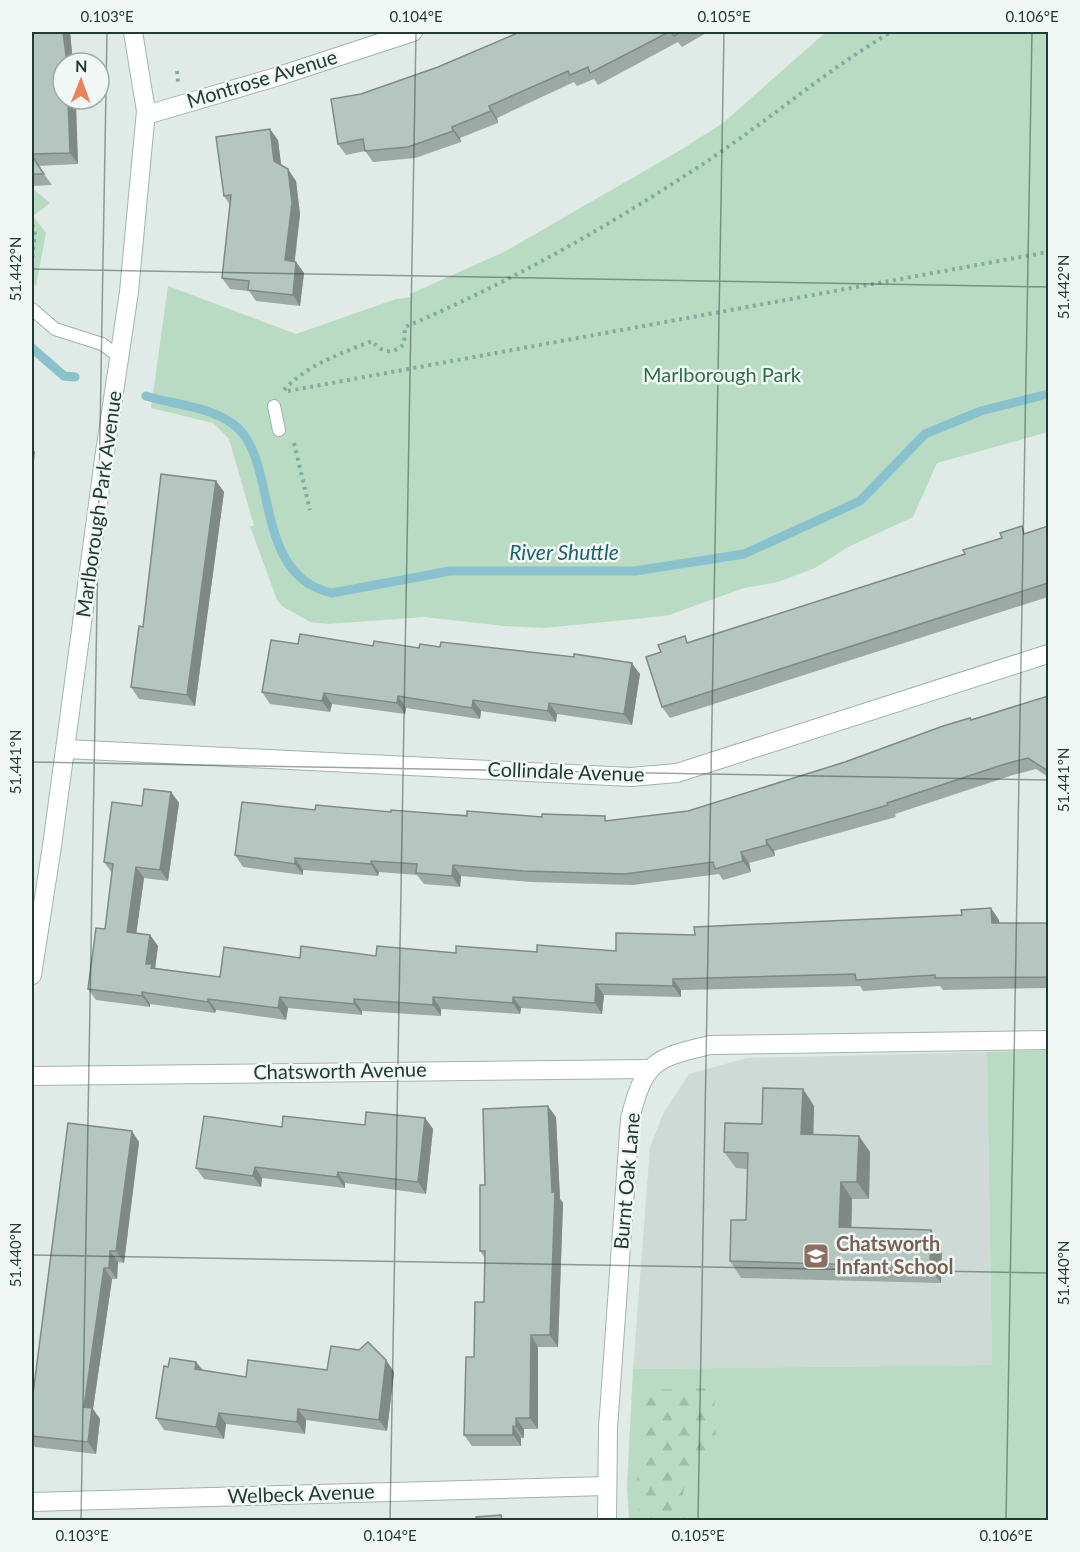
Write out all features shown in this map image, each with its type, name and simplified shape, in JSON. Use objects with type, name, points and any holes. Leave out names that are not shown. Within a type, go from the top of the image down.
[{"type":"street","name":"Marlborough Park Avenue","points":[[32,975],[66,749],[129,292],[146,115],[133,32]]},
{"type":"street","name":"Montrose Avenue","points":[[146,115],[276,77],[413,32]]},
{"type":"street","name":"Collindale Avenue","points":[[66,749],[631,777],[678,774],[1048,654]]},
{"type":"street","points":[[649,1069],[678,1053],[710,1045],[1048,1040]]},
{"type":"street","name":"Chatsworth Avenue","points":[[32,1076],[649,1069]]},
{"type":"street","name":"Burnt Oak Lane","points":[[607,1521],[608,1428],[630,1119],[641,1080],[649,1069]]},
{"type":"street","name":"Welbeck Avenue","points":[[32,1502],[606,1486]]},
{"type":"lane","points":[[32,309],[54,329],[102,344],[120,357]]},
{"type":"lane","points":[[274,406],[279,430]]},
{"type":"path","points":[[891,32],[855,54],[691,173],[632,209],[529,268],[465,301],[405,327],[404,344],[397,350],[387,352],[379,349],[372,341],[328,358],[298,375],[282,392],[1048,252]]},
{"type":"path","points":[[32,225],[35,230],[32,263]]},
{"type":"path","points":[[292,435],[310,510]]},
{"type":"shaded area","name":"Chatsworth Infant School","points":[[987,1052],[992,1365],[633,1369],[650,1147],[664,1112],[689,1074],[747,1058]]},
{"type":"green space","name":"Marlborough Park","points":[[826,32],[1048,32],[1048,432],[937,463],[913,517],[848,547],[815,568],[778,582],[744,588],[669,615],[544,628],[424,617],[328,624],[310,622],[282,606],[277,600],[250,526],[254,526],[229,439],[213,423],[151,408],[168,286],[296,334],[396,299],[411,297],[410,294],[504,252],[723,123]]},
{"type":"green space","points":[[32,188],[50,203],[33,216],[46,233],[36,286],[32,281]]},
{"type":"green space","points":[[1048,1050],[1048,1520],[629,1520],[627,1487],[633,1369],[992,1365],[987,1052]]},
{"type":"green space","points":[[714,1388],[716,1453],[710,1463],[687,1473],[680,1509],[688,1520],[639,1520],[637,1481],[646,1390]]},
{"type":"building","points":[[32,32],[63,32],[65,51],[51,51],[51,111],[68,111],[70,153],[32,154]]},
{"type":"building","points":[[520,32],[669,32],[590,73],[588,67],[570,75],[568,71],[489,106],[491,111],[452,127],[453,131],[408,147],[365,151],[363,139],[338,144],[331,99],[361,94],[438,67]]},
{"type":"building","points":[[270,129],[274,161],[288,169],[292,203],[285,260],[296,262],[293,295],[248,290],[249,281],[222,278],[231,195],[224,196],[216,137]]},
{"type":"building","points":[[32,156],[44,174],[32,174]]},
{"type":"building","points":[[161,474],[216,481],[187,695],[131,687],[139,626],[143,627]]},
{"type":"building","points":[[1022,526],[1024,534],[1048,526],[1048,583],[662,707],[646,657],[661,652],[658,645],[685,636],[687,643],[965,554],[963,550],[1002,538],[1000,533]]},
{"type":"building","points":[[300,634],[373,646],[374,641],[419,648],[420,644],[440,647],[441,642],[574,657],[574,654],[632,663],[624,714],[549,703],[548,711],[473,700],[472,708],[398,696],[397,703],[324,693],[322,701],[262,692],[271,640],[298,644]]},
{"type":"building","points":[[1048,696],[1048,771],[1028,758],[1005,764],[887,803],[888,805],[766,840],[767,845],[741,852],[743,861],[715,869],[713,862],[625,874],[523,871],[453,865],[452,876],[416,873],[417,864],[371,861],[371,864],[295,858],[295,864],[235,855],[242,802],[315,810],[316,805],[467,816],[467,811],[542,817],[542,814],[605,816],[605,821],[688,811],[845,762],[943,726],[970,718],[971,720]]},
{"type":"building","points":[[144,789],[171,792],[160,870],[136,867],[127,932],[150,935],[146,964],[152,964],[151,968],[220,977],[224,947],[300,958],[301,946],[376,956],[377,946],[456,953],[456,946],[537,952],[537,945],[616,951],[616,933],[695,935],[694,927],[962,915],[961,910],[991,908],[992,923],[1048,923],[1048,977],[935,978],[935,975],[856,980],[855,974],[673,979],[673,986],[596,984],[595,1003],[513,997],[513,1003],[433,997],[433,1005],[354,999],[354,1004],[280,997],[278,1008],[208,999],[208,1002],[142,992],[142,996],[88,989],[96,928],[105,929],[113,864],[104,862],[112,802],[142,806]]},
{"type":"building","name":"Chatsworth Infant School","points":[[763,1088],[803,1089],[801,1134],[859,1136],[857,1182],[841,1182],[839,1227],[931,1230],[930,1267],[730,1261],[731,1220],[746,1220],[748,1153],[724,1152],[725,1123],[762,1124]]},
{"type":"building","points":[[548,1106],[552,1192],[555,1192],[550,1335],[531,1335],[530,1418],[516,1418],[513,1435],[464,1435],[466,1357],[474,1357],[475,1302],[484,1302],[485,1251],[480,1251],[480,1185],[485,1185],[483,1109]]},
{"type":"building","points":[[366,1112],[425,1118],[418,1182],[338,1172],[337,1177],[255,1167],[253,1176],[196,1168],[204,1116],[282,1127],[283,1116],[365,1125]]},
{"type":"building","points":[[68,1123],[132,1131],[116,1251],[110,1251],[109,1268],[104,1268],[84,1407],[92,1408],[88,1442],[32,1436],[32,1402]]},
{"type":"building","points":[[368,1342],[386,1360],[379,1420],[298,1409],[297,1422],[219,1413],[216,1427],[156,1418],[164,1366],[168,1367],[170,1358],[196,1362],[195,1369],[246,1377],[248,1360],[327,1370],[331,1346],[359,1350]]},
{"type":"building","points":[[501,1515],[502,1521],[476,1521],[476,1517]]},
{"type":"waterway","name":"River Shuttle","points":[[32,348],[64,376],[75,377]]},
{"type":"waterway","name":"River Shuttle","points":[[146,396],[213,413],[233,424],[247,440],[257,462],[277,540],[289,564],[306,582],[332,593],[450,571],[635,571],[744,554],[860,501],[925,434],[981,411],[1048,394]]},
{"type":"place","name":"Chatsworth Infant School","points":[[816,1256]]}]
